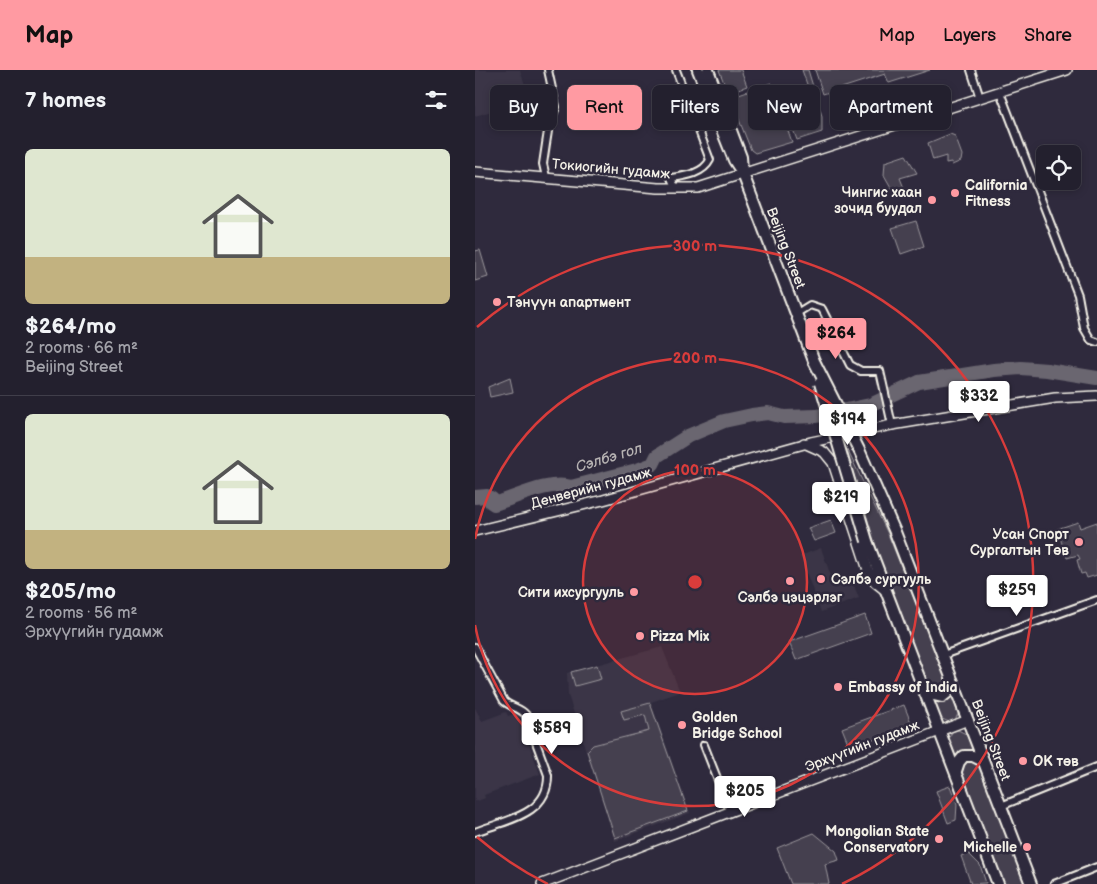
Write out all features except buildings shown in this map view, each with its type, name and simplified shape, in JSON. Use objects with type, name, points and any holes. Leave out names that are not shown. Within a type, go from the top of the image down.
[{"type":"main road","points":[[699,70],[734,160],[743,174]]},
{"type":"main road","points":[[708,70],[741,157],[743,174]]},
{"type":"main road","name":"Токиогийн гудамж","points":[[475,172],[676,189],[698,188],[849,138],[1067,70]]},
{"type":"main road","name":"Beijing Street","points":[[743,174],[814,361],[867,541],[998,884]]},
{"type":"main road","name":"Beijing Street","points":[[814,361],[859,452],[895,532],[1031,884]]},
{"type":"main road","name":"Денверийн гудамж","points":[[475,531],[603,500],[804,443],[860,431],[891,421],[1055,398],[1097,396]]},
{"type":"main road","points":[[804,443],[825,452],[833,463],[868,570],[875,582],[885,590]]},
{"type":"main road","points":[[925,693],[941,697],[947,693],[953,682]]},
{"type":"main road","name":"Эрхүүгийн гудамж","points":[[542,884],[553,882],[730,811],[968,720]]},
{"type":"main road","points":[[955,771],[964,756],[973,756],[983,761]]},
{"type":"street","points":[[546,177],[543,164],[549,125],[556,107],[548,70]]},
{"type":"street","points":[[676,70],[710,160],[708,165],[691,175],[671,178],[676,189]]},
{"type":"street","points":[[971,70],[980,98]]},
{"type":"street","points":[[1000,92],[1078,295],[1084,328],[1091,340],[1097,342]]},
{"type":"street","points":[[797,313],[810,305],[822,309],[850,365],[861,371],[880,371],[891,421]]},
{"type":"street","points":[[943,655],[1097,600]]},
{"type":"street","points":[[475,647],[504,700],[509,706],[522,710],[526,715],[548,775],[548,785],[541,802],[532,810],[475,832]]},
{"type":"street","points":[[704,745],[730,811]]},
{"type":"street","points":[[1001,806],[1097,767]]},
{"type":"street","points":[[1053,884],[1097,867]]},
{"type":"shaded area","points":[[475,70],[520,70],[525,85],[490,85],[490,112],[475,116]]},
{"type":"shaded area","points":[[719,70],[741,70],[747,86],[738,89],[738,85],[725,85]]},
{"type":"shaded area","points":[[802,70],[808,70],[813,85],[807,85]]},
{"type":"shaded area","points":[[815,70],[930,70],[889,83],[885,74],[851,85],[830,85],[830,92],[823,94]]},
{"type":"shaded area","points":[[748,91],[748,130],[788,130],[792,142],[755,153],[751,150],[738,117],[738,94]]},
{"type":"shaded area","points":[[820,109],[822,132],[797,140],[793,130],[820,130]]},
{"type":"shaded area","points":[[950,134],[955,136],[962,155],[961,161],[952,165],[951,162],[946,163],[946,156],[933,160],[928,143]]},
{"type":"shaded area","points":[[906,155],[917,173],[900,178],[904,188],[897,191],[892,189],[884,175],[885,162]]},
{"type":"shaded area","points":[[916,221],[924,246],[901,254],[892,228]]},
{"type":"shaded area","points":[[480,250],[488,277],[475,281],[475,251]]},
{"type":"shaded area","points":[[510,378],[513,392],[490,397],[488,387]]},
{"type":"shaded area","points":[[847,449],[888,534],[947,681],[948,686],[943,693],[929,689],[883,569]]},
{"type":"shaded area","points":[[831,520],[836,533],[814,541],[808,528]]},
{"type":"shaded area","name":"Усан Спорт Сургалтын Төв","points":[[1078,522],[1080,528],[1097,522],[1097,575],[1087,578],[1085,573],[1081,574],[1077,560],[1080,559],[1078,555],[1067,558],[1057,529]]},
{"type":"shaded area","name":"Сэлбэ сургууль","points":[[821,548],[833,582],[850,576],[859,598],[821,612],[800,556]]},
{"type":"shaded area","points":[[865,615],[871,633],[796,660],[789,642]]},
{"type":"shaded area","points":[[662,647],[680,692],[651,702],[690,813],[615,841],[568,695],[567,673]]},
{"type":"shaded area","points":[[597,665],[601,679],[575,686],[571,672]]},
{"type":"shaded area","points":[[951,691],[958,714],[955,720],[949,722],[940,718],[932,698]]},
{"type":"shaded area","points":[[650,703],[688,811],[615,838],[587,751],[593,745],[649,731],[645,715],[624,720],[621,711]]},
{"type":"shaded area","points":[[904,705],[912,725],[850,748],[842,728]]},
{"type":"shaded area","points":[[475,708],[482,721],[506,712],[508,716],[518,713],[540,774],[484,795],[485,798],[475,802]]},
{"type":"shaded area","points":[[958,730],[966,734],[975,754],[956,761],[949,738],[952,732]]},
{"type":"shaded area","points":[[964,759],[977,761],[979,764],[1025,884],[1003,884],[960,771]]},
{"type":"shaded area","points":[[950,786],[957,804],[956,820],[948,823],[936,791]]},
{"type":"shaded area","points":[[814,833],[836,851],[839,860],[825,864],[829,884],[791,884],[777,848]]},
{"type":"shaded area","points":[[968,853],[980,865],[986,883],[971,884],[961,856]]},
{"type":"waterway","name":"Сэлбэ гол","points":[[475,497],[487,496],[492,499],[491,502],[494,504],[543,488],[563,485],[571,487],[637,470],[653,464],[657,456],[688,436],[724,421],[768,413],[784,417],[817,416],[870,405],[919,382],[994,370],[1021,368],[1097,378]]},
{"type":"place","name":"California Fitness","points":[[955,193]]},
{"type":"place","name":"Чингис хаан зочид буудал","points":[[932,200]]},
{"type":"place","name":"Тэнүүн апартмент","points":[[497,302]]},
{"type":"place","name":"Усан Спорт Сургалтын Төв","points":[[1079,542]]},
{"type":"place","name":"Сэлбэ сургууль","points":[[821,579]]},
{"type":"place","name":"Сэлбэ цэцэрлэг","points":[[790,581]]},
{"type":"place","name":"Сити ихсургууль","points":[[634,592]]},
{"type":"place","name":"Pizza Mix","points":[[640,636]]},
{"type":"place","name":"Embassy of India","points":[[838,687]]},
{"type":"place","name":"Golden Bridge School","points":[[682,725]]},
{"type":"place","name":"OK төв","points":[[1023,761]]},
{"type":"place","name":"Mongolian State Conservatory","points":[[939,839]]},
{"type":"place","name":"Michelle","points":[[1027,847]]}]
